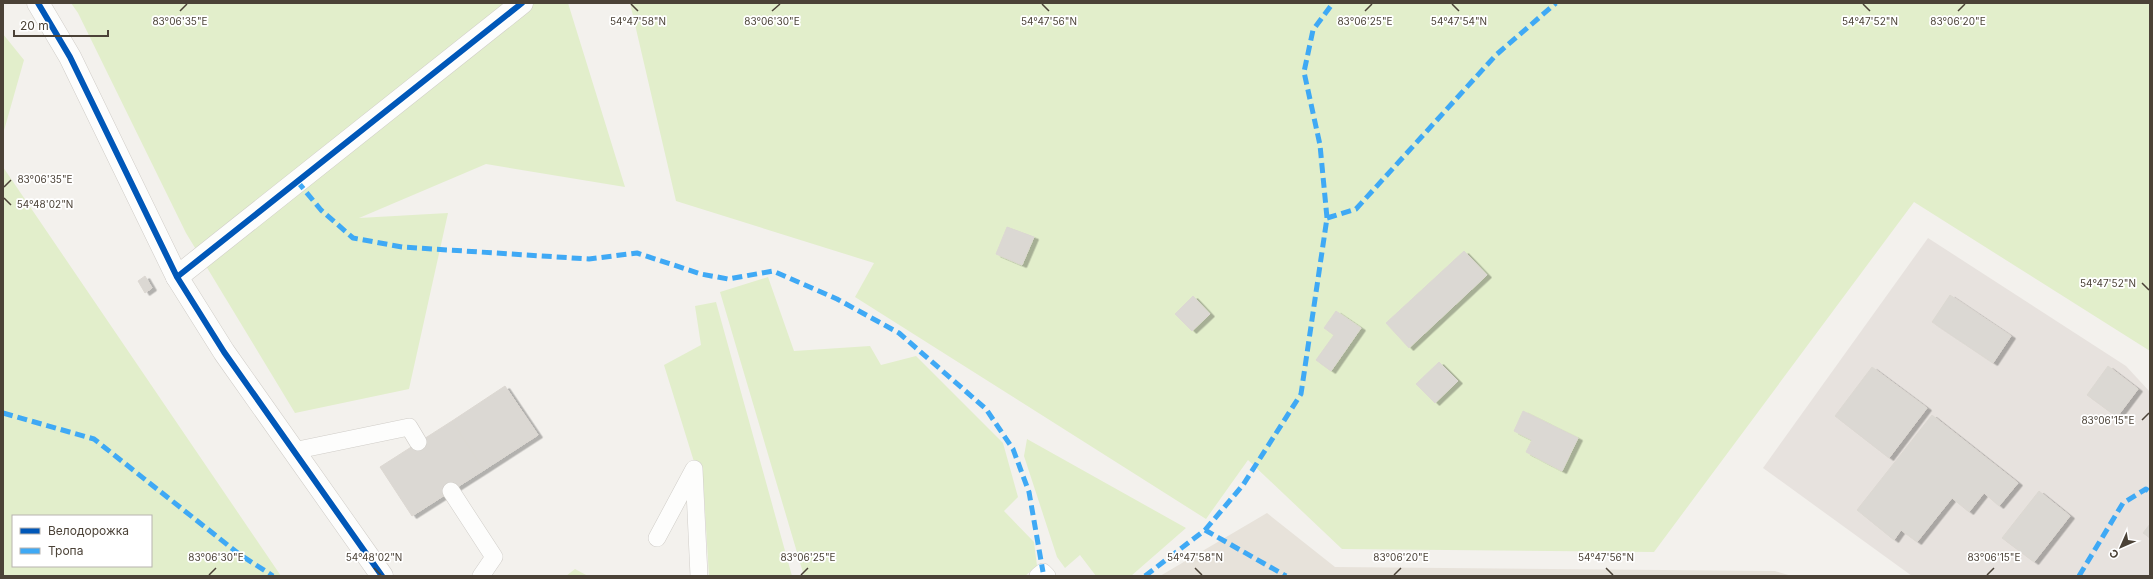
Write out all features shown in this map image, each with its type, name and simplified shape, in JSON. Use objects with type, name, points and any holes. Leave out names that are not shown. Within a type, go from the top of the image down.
[{"type":"street","points":[[38,3],[70,57],[177,277],[224,352],[293,452],[382,576]]},
{"type":"street","points":[[177,277],[522,3]]},
{"type":"lane","points":[[293,452],[409,427],[418,442]]},
{"type":"lane","points":[[657,538],[694,469],[699,576]]},
{"type":"lane","points":[[451,491],[494,557],[481,576]]},
{"type":"lane","points":[[1038,576],[1043,572],[1047,576]]},
{"type":"shaded area","points":[[1928,238],[2126,366],[2150,392],[2150,576],[1912,576],[1763,468]]},
{"type":"shaded area","points":[[1267,513],[1335,567],[1775,571],[1792,576],[1160,576]]},
{"type":"green space","points":[[71,3],[568,3],[625,187],[486,164],[359,218],[448,213],[409,389],[295,413],[186,233],[78,13]]},
{"type":"green space","points":[[630,3],[2150,3],[2150,351],[1914,202],[1654,552],[1342,549],[1248,460],[1206,519],[855,297],[874,263],[676,201]]},
{"type":"green space","points":[[3,34],[24,60],[3,134]]},
{"type":"green space","points":[[3,167],[281,576],[3,576]]},
{"type":"green space","points":[[768,277],[794,351],[870,346],[881,365],[916,356],[1003,443],[1018,497],[1004,511],[1034,542],[1037,566],[1025,576],[804,576],[720,292]]},
{"type":"green space","points":[[716,302],[792,576],[709,576],[704,494],[664,365],[701,345],[695,306]]},
{"type":"green space","points":[[1027,439],[1186,528],[1131,576],[1096,576],[1080,555],[1065,568],[1057,557],[1024,456]]},
{"type":"green space","points":[[575,569],[588,576],[566,576]]},
{"type":"building","points":[[1007,227],[1034,237],[1022,265],[996,254]]},
{"type":"building","points":[[1464,251],[1487,275],[1409,348],[1386,323]]},
{"type":"building","points":[[145,276],[152,288],[145,293],[138,281]]},
{"type":"building","points":[[1950,295],[2011,336],[1993,363],[1932,322]]},
{"type":"building","points":[[1193,296],[1210,314],[1192,331],[1175,314]]},
{"type":"building","points":[[1336,311],[1361,328],[1331,371],[1316,360],[1334,335],[1324,328]]},
{"type":"building","points":[[1439,362],[1458,381],[1435,403],[1416,384]]},
{"type":"building","points":[[2108,366],[2138,389],[2117,417],[2087,395]]},
{"type":"building","points":[[1872,367],[1927,408],[1889,458],[1835,416]]},
{"type":"building","points":[[505,386],[538,435],[484,470],[452,421]]},
{"type":"building","points":[[1523,411],[1578,438],[1562,471],[1526,452],[1532,440],[1514,431]]},
{"type":"building","points":[[1932,415],[2018,483],[1999,506],[1984,493],[1969,512],[1952,498],[1917,542],[1901,530],[1894,540],[1857,510]]},
{"type":"building","points":[[452,421],[484,470],[412,516],[380,467]]},
{"type":"building","points":[[2039,491],[2070,516],[2034,562],[2002,538]]},
{"type":"building","points":[[2150,524],[2150,538],[2143,533]]},
{"type":"marked path","points":[[1205,530],[1243,485],[1301,394],[1327,218],[1320,145],[1304,72],[1313,30],[1333,3]]},
{"type":"marked path","points":[[1327,218],[1356,209],[1496,55],[1556,3]]},
{"type":"marked path","points":[[297,181],[321,210],[353,238],[402,247],[589,259],[637,253],[701,274],[728,279],[773,271],[837,299],[899,333],[986,409],[1013,449],[1029,492],[1043,572]]},
{"type":"marked path","points":[[3,413],[94,439],[239,554],[273,576]]},
{"type":"marked path","points":[[2079,576],[2123,503],[2146,489],[2150,492]]},
{"type":"marked path","points":[[1145,576],[1205,530],[1286,576]]},
{"type":"cycle path","points":[[38,3],[70,57],[177,277],[224,352],[382,576]]},
{"type":"cycle path","points":[[177,277],[522,3]]}]
